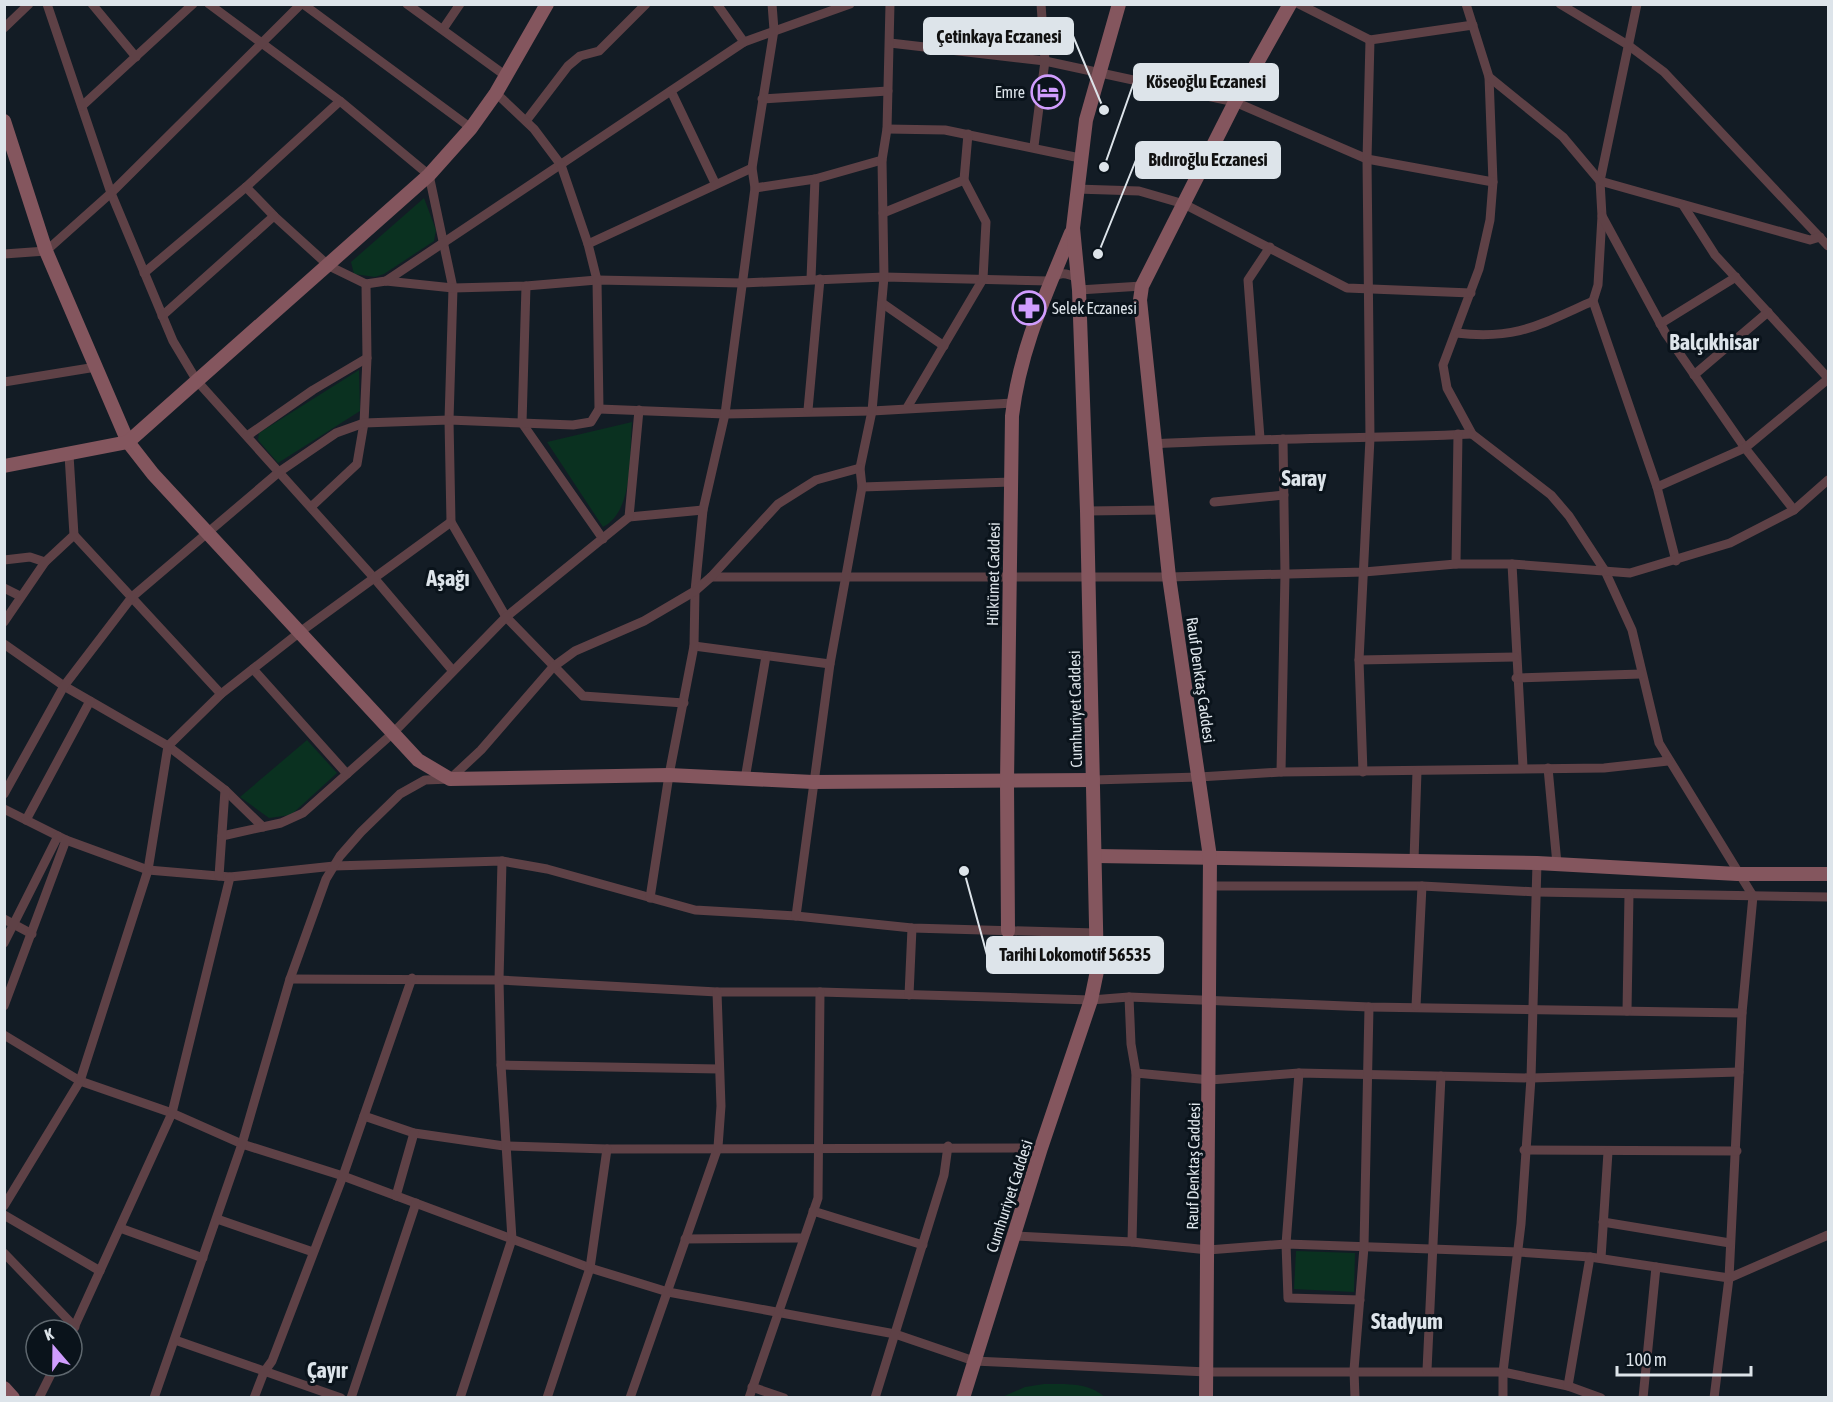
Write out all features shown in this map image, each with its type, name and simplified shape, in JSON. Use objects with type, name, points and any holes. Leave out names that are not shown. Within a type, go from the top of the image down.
[{"type":"street","points":[[4,28],[29,4]]},
{"type":"street","points":[[47,4],[111,193],[162,316],[197,381],[375,579],[453,671]]},
{"type":"street","points":[[92,4],[136,57]]},
{"type":"street","points":[[82,106],[193,4]]},
{"type":"street","points":[[209,4],[260,45],[340,101],[429,175],[453,288],[449,420],[451,522],[506,617],[583,696],[684,703]]},
{"type":"street","points":[[4,254],[46,251],[111,193],[302,4],[471,128]]},
{"type":"street","points":[[407,4],[506,76]]},
{"type":"street","points":[[443,29],[460,4]]},
{"type":"street","points":[[4,466],[128,442],[429,175],[471,128],[496,93],[547,4]]},
{"type":"street","points":[[526,121],[568,66],[580,56],[598,51],[646,4]]},
{"type":"street","points":[[717,4],[744,42]]},
{"type":"street","points":[[650,898],[669,775],[694,646],[695,591],[703,510],[725,414],[743,283],[755,188],[752,168],[774,30],[772,4]]},
{"type":"street","points":[[386,281],[744,42],[850,4]]},
{"type":"street","points":[[796,916],[830,664],[862,487],[860,468],[872,411],[884,277],[882,160],[887,129],[890,4]]},
{"type":"street","points":[[1034,146],[1045,61],[1041,4]]},
{"type":"street","name":"Cumhuriyet Caddesi","points":[[963,1398],[1041,1148],[1091,1000],[1097,971],[1087,511],[1078,284],[1073,228],[1080,158],[1099,71],[1119,4]]},
{"type":"street","name":"Rauf Denktaş Caddesi","points":[[1206,1398],[1212,886],[1199,777],[1169,577],[1139,314],[1142,286],[1236,102],[1290,4]]},
{"type":"street","points":[[1299,4],[1370,40],[1473,25]]},
{"type":"street","points":[[1466,4],[1489,77],[1493,182],[1485,244],[1471,293],[1446,354],[1443,376],[1472,434],[1551,495],[1569,516],[1605,571],[1626,612],[1653,724],[1668,761],[1737,874],[1753,896],[1742,1013],[1729,1278],[1714,1398]]},
{"type":"street","points":[[1560,4],[1628,45],[1683,90],[1828,246]]},
{"type":"street","points":[[1637,4],[1600,181],[1602,216],[1598,285],[1593,301],[1657,487],[1676,561]]},
{"type":"street","points":[[1363,772],[1359,660],[1370,438],[1367,159],[1370,40]]},
{"type":"street","points":[[890,43],[1045,61],[1236,102],[1367,159],[1493,182]]},
{"type":"street","points":[[1489,77],[1563,137],[1600,181],[1810,240],[1820,237]]},
{"type":"street","points":[[671,91],[715,183]]},
{"type":"street","points":[[762,99],[888,91]]},
{"type":"street","points":[[4,794],[64,686],[132,597],[206,531],[279,471],[336,433],[364,423],[449,420],[573,425],[591,422],[599,409],[597,280],[588,244],[561,165],[526,121],[496,93]]},
{"type":"street","points":[[144,273],[246,187],[340,101]]},
{"type":"street","points":[[5,125],[46,251],[128,442],[153,474],[417,760],[450,779]]},
{"type":"street","points":[[887,129],[945,130],[1034,146],[1080,158]]},
{"type":"street","points":[[908,406],[983,279],[986,222],[964,180],[968,134]]},
{"type":"street","points":[[755,188],[815,178],[882,160]]},
{"type":"street","points":[[588,244],[715,183],[752,168]]},
{"type":"street","points":[[808,410],[816,279],[815,178]]},
{"type":"street","points":[[883,213],[964,180]]},
{"type":"street","points":[[246,187],[329,266],[366,284],[386,281],[453,288],[526,286],[597,280],[743,283],[884,277],[1049,281],[1060,273],[1078,284],[1142,286]]},
{"type":"street","points":[[1076,189],[1139,191],[1184,204],[1347,288],[1368,287],[1471,293]]},
{"type":"street","points":[[1657,487],[1745,448],[1828,379],[1715,255],[1683,205]]},
{"type":"street","points":[[162,316],[274,216]]},
{"type":"street","points":[[1602,216],[1660,324],[1745,448],[1794,510]]},
{"type":"street","name":"Hükümet Caddesi","points":[[1008,931],[1007,782],[1013,403],[1030,337],[1049,281],[1073,228]]},
{"type":"street","points":[[1260,438],[1248,280],[1270,247]]},
{"type":"street","points":[[1660,324],[1736,277]]},
{"type":"street","points":[[311,507],[357,464],[364,423],[367,358],[366,284]]},
{"type":"street","points":[[526,286],[522,423],[603,539]]},
{"type":"street","points":[[1456,333],[1482,336],[1517,333],[1593,301]]},
{"type":"street","points":[[882,303],[944,346]]},
{"type":"street","points":[[1694,375],[1767,312]]},
{"type":"street","points":[[247,436],[313,390],[367,358]]},
{"type":"street","points":[[4,382],[96,367]]},
{"type":"street","points":[[599,409],[725,414],[808,410],[872,411],[908,406],[1013,403]]},
{"type":"street","points":[[629,517],[639,410]]},
{"type":"street","points":[[1154,444],[1260,438],[1370,438],[1472,434]]},
{"type":"street","points":[[1456,564],[1458,435]]},
{"type":"street","points":[[1281,772],[1285,573],[1283,439]]},
{"type":"street","points":[[69,455],[74,535],[221,693]]},
{"type":"street","points":[[450,779],[482,750],[553,667],[575,651],[644,621],[695,591],[711,577],[778,504],[816,480],[860,468]]},
{"type":"street","points":[[711,577],[844,579],[1169,577],[1364,572],[1456,564],[1512,564],[1630,573],[1730,543],[1794,510],[1828,480]]},
{"type":"street","points":[[862,487],[1011,482]]},
{"type":"street","points":[[1214,502],[1284,495]]},
{"type":"street","points":[[222,836],[298,816],[393,733],[506,617],[629,517],[703,510]]},
{"type":"street","points":[[1087,511],[1162,510]]},
{"type":"street","points":[[4,1206],[80,1081],[148,870],[168,746],[221,693],[300,632],[451,522]]},
{"type":"street","points":[[4,622],[45,562],[74,535]]},
{"type":"street","points":[[4,560],[30,557],[45,562]]},
{"type":"street","points":[[1512,564],[1516,678],[1523,767]]},
{"type":"street","points":[[4,588],[21,596]]},
{"type":"street","points":[[4,644],[64,686],[168,746],[225,790],[263,827]]},
{"type":"street","points":[[694,646],[830,664]]},
{"type":"street","points":[[745,778],[766,656]]},
{"type":"street","points":[[1359,660],[1515,657]]},
{"type":"street","points":[[253,669],[347,774]]},
{"type":"street","points":[[1516,678],[1641,674]]},
{"type":"street","points":[[26,820],[90,701]]},
{"type":"street","points":[[154,1398],[242,1144],[290,979],[326,879],[361,832],[400,794],[425,780],[669,775],[813,782],[1007,782],[1199,777],[1281,772],[1417,771],[1523,767],[1604,768],[1668,761]]},
{"type":"street","points":[[1548,768],[1557,864]]},
{"type":"street","points":[[1414,860],[1417,771]]},
{"type":"street","points":[[219,876],[225,790]]},
{"type":"street","points":[[4,809],[62,838],[148,870],[230,878],[334,866],[502,861],[547,869],[695,910],[796,916],[912,928],[1096,933]]},
{"type":"street","points":[[4,943],[62,838]]},
{"type":"street","points":[[4,1006],[32,934],[62,838]]},
{"type":"street","points":[[1096,856],[1537,863],[1737,874],[1828,874]]},
{"type":"street","points":[[460,1398],[512,1239],[504,1146],[501,1065],[502,861]]},
{"type":"street","points":[[1503,1398],[1503,1372],[1518,1252],[1531,1078],[1537,863]]},
{"type":"street","points":[[78,1318],[172,1113],[230,878]]},
{"type":"street","points":[[1212,886],[1422,886],[1536,892],[1828,897]]},
{"type":"street","points":[[1416,1006],[1422,886]]},
{"type":"street","points":[[1627,1011],[1629,894]]},
{"type":"street","points":[[4,919],[32,934]]},
{"type":"street","points":[[909,995],[912,928]]},
{"type":"street","points":[[254,1398],[264,1372],[272,1361],[343,1176],[412,978]]},
{"type":"street","points":[[290,979],[500,980],[717,992],[820,992],[1091,1000],[1129,997],[1369,1007],[1742,1013]]},
{"type":"street","points":[[630,1398],[718,1147],[721,1106],[717,992]]},
{"type":"street","points":[[748,1398],[818,1198],[820,992]]},
{"type":"street","points":[[1129,997],[1131,1044],[1136,1073],[1132,1242]]},
{"type":"street","points":[[1355,1398],[1354,1370],[1364,1247],[1370,1076],[1369,1007]]},
{"type":"street","points":[[4,1035],[80,1081],[172,1113],[242,1144],[343,1176],[590,1268],[668,1292],[896,1334],[974,1362],[1207,1372],[1354,1370],[1503,1372],[1568,1386],[1600,1397]]},
{"type":"street","points":[[501,1065],[719,1069]]},
{"type":"street","points":[[1136,1073],[1210,1080],[1299,1073],[1531,1078],[1739,1072]]},
{"type":"street","points":[[1299,1073],[1286,1244],[1288,1298],[1360,1300]]},
{"type":"street","points":[[1427,1370],[1435,1249],[1441,1076]]},
{"type":"street","points":[[364,1116],[414,1133],[504,1146],[607,1149],[948,1146],[1041,1148]]},
{"type":"street","points":[[396,1196],[414,1133]]},
{"type":"street","points":[[875,1398],[944,1175],[948,1146]]},
{"type":"street","points":[[547,1398],[590,1268],[607,1149]]},
{"type":"street","points":[[1524,1150],[1737,1151]]},
{"type":"street","points":[[1601,1258],[1608,1152]]},
{"type":"street","points":[[351,1398],[416,1203]]},
{"type":"street","points":[[813,1211],[923,1245]]},
{"type":"street","points":[[4,1215],[100,1271]]},
{"type":"street","points":[[217,1219],[313,1252]]},
{"type":"street","points":[[1603,1222],[1730,1243]]},
{"type":"street","points":[[120,1228],[203,1258]]},
{"type":"street","points":[[1014,1236],[1132,1242],[1208,1250],[1286,1244],[1518,1252],[1601,1258],[1729,1278],[1828,1235]]},
{"type":"street","points":[[685,1239],[803,1238]]},
{"type":"street","points":[[4,1253],[62,1318]]},
{"type":"street","points":[[1568,1386],[1590,1257]]},
{"type":"street","points":[[1643,1398],[1656,1267]]},
{"type":"street","points":[[175,1340],[341,1398]]},
{"type":"street","points":[[39,1398],[49,1378]]},
{"type":"street","points":[[752,1387],[784,1398]]},
{"type":"street","points":[[4,1388],[13,1398]]},
{"type":"green space","points":[[424,198],[436,230],[434,241],[384,274],[375,277],[354,274],[351,262]]},
{"type":"green space","points":[[359,370],[360,411],[278,463],[258,440],[259,433]]},
{"type":"green space","points":[[632,422],[630,464],[625,494],[621,508],[603,527],[547,442]]},
{"type":"green space","points":[[307,740],[337,773],[291,815],[269,818],[240,797]]},
{"type":"green space","points":[[1296,1251],[1355,1253],[1354,1292],[1294,1289]]},
{"type":"green space","points":[[1044,1384],[1084,1386],[1105,1397],[1002,1397],[1025,1387]]},
{"type":"place","name":"Emre","points":[[1048,92]]},
{"type":"place","name":"Çetinkaya Eczanesi","points":[[1104,110]]},
{"type":"place","name":"Köseoğlu Eczanesi","points":[[1104,167]]},
{"type":"place","name":"Bıdıroğlu Eczanesi","points":[[1098,254]]},
{"type":"place","name":"Selek Eczanesi","points":[[1029,308]]},
{"type":"place","name":"Tarihi Lokomotif 56535","points":[[964,871]]},
{"type":"district","name":"Balçıkhisar","points":[[1714,342]]},
{"type":"district","name":"Saray","points":[[1304,478]]},
{"type":"district","name":"Aşağı","points":[[448,578]]},
{"type":"district","name":"Stadyum","points":[[1407,1321]]},
{"type":"district","name":"Çayır","points":[[327,1370]]}]
